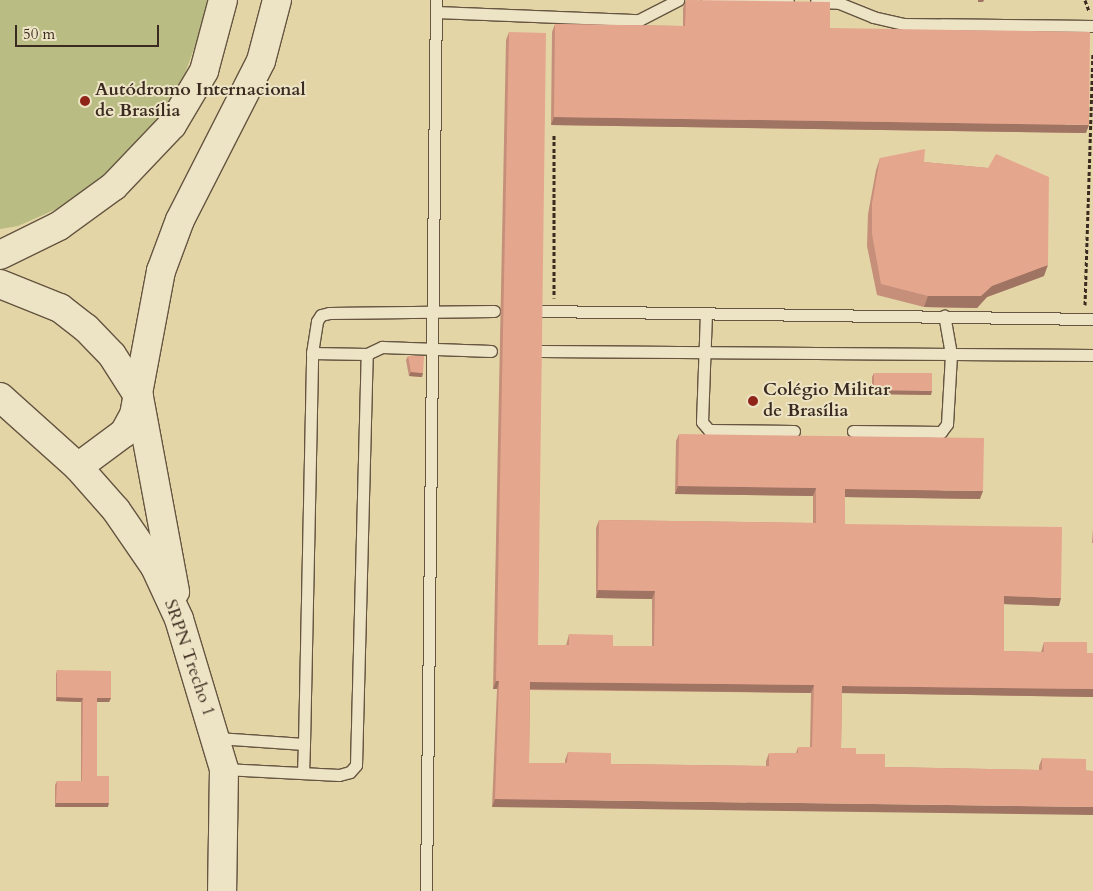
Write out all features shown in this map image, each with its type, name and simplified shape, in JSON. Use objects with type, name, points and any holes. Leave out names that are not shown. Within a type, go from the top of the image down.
[{"type":"main road","points":[[4,252],[59,226],[114,186],[172,124],[204,71],[223,0]]},
{"type":"main road","points":[[78,467],[124,433],[140,397],[161,271],[180,220],[261,61],[277,0]]},
{"type":"main road","points":[[0,284],[60,308],[86,328],[112,355],[140,397],[180,619]]},
{"type":"main road","points":[[149,345],[153,398],[150,451]]},
{"type":"main road","name":"SRPN Trecho 1","points":[[0,397],[78,467],[116,510],[155,567],[180,619],[217,738],[224,769],[222,891]]},
{"type":"lane","points":[[426,891],[436,6],[639,20],[678,0]]},
{"type":"lane","points":[[707,0],[839,3],[873,17],[904,24],[1093,26]]},
{"type":"lane","points":[[303,773],[312,353],[317,321],[321,315],[494,311]]},
{"type":"lane","points":[[541,311],[1089,319]]},
{"type":"lane","points":[[706,314],[702,422],[709,430],[794,431]]},
{"type":"lane","points":[[853,431],[941,432],[947,424],[950,354],[944,316]]},
{"type":"lane","points":[[312,353],[367,354],[382,348],[491,351]]},
{"type":"lane","points":[[540,351],[1093,355]]},
{"type":"lane","points":[[224,769],[303,773],[350,772],[358,759],[364,364],[367,354]]},
{"type":"lane","points":[[217,738],[304,744]]},
{"type":"path","points":[[1089,319],[1093,52]]},
{"type":"path","points":[[554,135],[554,311]]},
{"type":"green space","name":"Autódromo Internacional de Brasília","points":[[0,0],[207,0],[205,18],[183,79],[156,123],[112,171],[61,207],[18,226],[0,229]]},
{"type":"building","points":[[686,0],[830,2],[830,28],[1090,32],[1089,125],[554,117],[555,24],[685,26]]},
{"type":"building","points":[[509,32],[546,33],[538,645],[569,645],[569,634],[613,635],[613,646],[654,646],[655,591],[598,590],[599,520],[816,523],[816,488],[678,486],[679,434],[984,438],[983,491],[845,489],[845,524],[1062,527],[1061,598],[1004,596],[1004,651],[1044,652],[1044,642],[1087,642],[1087,653],[1093,653],[1093,689],[842,686],[841,748],[856,748],[856,754],[885,754],[885,767],[1042,770],[1042,758],[1086,759],[1086,770],[1093,771],[1093,807],[495,799],[499,681],[496,681]],"holes":[[[530,682],[814,685],[812,747],[798,747],[798,753],[769,753],[769,766],[611,764],[611,753],[568,752],[567,763],[529,763]]]},
{"type":"building","points":[[925,149],[924,162],[988,168],[996,154],[1049,177],[1048,265],[992,286],[981,296],[928,296],[881,284],[872,234],[872,203],[880,158]]},
{"type":"building","points":[[408,356],[424,356],[423,373],[411,372]]},
{"type":"building","points":[[874,373],[932,373],[932,391],[874,390]]},
{"type":"building","points":[[57,670],[111,671],[111,698],[97,698],[97,776],[109,776],[109,803],[56,803],[57,781],[82,781],[83,698],[57,697]]},
{"type":"place","name":"Autódromo Internacional de Brasília","points":[[85,101]]},
{"type":"place","name":"Colégio Militar de Brasília","points":[[753,401]]}]
